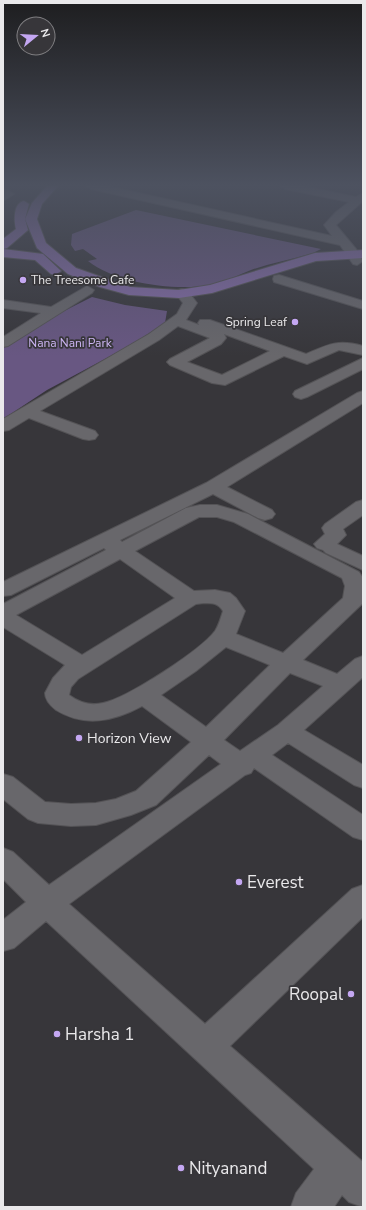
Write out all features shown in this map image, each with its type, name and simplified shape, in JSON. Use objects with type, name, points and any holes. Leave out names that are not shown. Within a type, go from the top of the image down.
[{"type":"main road","points":[[40,242],[41,245],[72,271],[105,284],[129,290],[182,308]]},
{"type":"main road","points":[[3,254],[39,257],[67,281],[87,290],[128,299],[182,308],[328,264],[359,257]]},
{"type":"main road","points":[[182,308],[212,289],[315,257],[359,257]]},
{"type":"street","points":[[344,242],[359,257]]},
{"type":"street","points":[[39,257],[54,256]]},
{"type":"street","points":[[279,279],[363,305]]},
{"type":"street","points":[[3,343],[46,314],[87,290]]},
{"type":"street","points":[[3,304],[46,314]]},
{"type":"street","points":[[182,308],[219,338],[175,362],[218,380],[225,380],[282,351]]},
{"type":"street","points":[[182,308],[282,351],[307,359],[337,346],[347,346],[363,351]]},
{"type":"street","points":[[3,426],[115,361],[182,308]]},
{"type":"street","points":[[3,309],[46,314]]},
{"type":"street","points":[[3,335],[46,314]]},
{"type":"street","points":[[301,394],[363,363]]},
{"type":"street","points":[[3,613],[113,544],[213,487],[363,396]]},
{"type":"street","points":[[28,412],[89,435]]},
{"type":"street","points":[[213,487],[363,564]]},
{"type":"street","points":[[324,544],[363,506]]},
{"type":"street","points":[[3,590],[193,512],[213,510],[324,544],[353,577],[357,588],[354,600],[286,663],[208,741],[146,798],[121,808],[96,814],[71,815],[38,812],[3,784]]},
{"type":"street","points":[[113,544],[190,598]]},
{"type":"street","points":[[217,596],[228,600],[234,611],[229,627],[222,637],[193,662],[143,694],[113,710],[100,713],[89,713],[66,704],[58,699],[57,694],[60,684],[70,672],[190,598],[217,596]]},
{"type":"street","points":[[3,617],[82,665]]},
{"type":"street","points":[[222,637],[341,684]]},
{"type":"street","points":[[3,938],[47,902],[287,732],[363,664]]},
{"type":"street","points":[[143,694],[208,741],[248,761],[363,829]]},
{"type":"street","points":[[287,732],[363,778]]},
{"type":"street","points":[[3,860],[47,902],[351,1177],[310,1207]]},
{"type":"street","points":[[206,1046],[363,898]]},
{"type":"green space","points":[[71,242],[290,242],[321,249],[313,253],[251,270],[216,284],[197,287],[181,287],[147,284],[115,275],[100,269],[88,261],[97,259],[83,249],[75,251],[71,245]]},
{"type":"green space","name":"Nana Nani Park","points":[[92,297],[125,305],[167,311],[165,323],[131,345],[47,390],[3,419],[3,348],[56,315]]},
{"type":"place","name":"The Treesome Cafe","points":[[23,280]]},
{"type":"place","name":"Spring Leaf","points":[[295,322]]},
{"type":"place","name":"Horizon View","points":[[79,738]]},
{"type":"place","name":"Everest","points":[[239,882]]},
{"type":"place","name":"Roopal","points":[[351,994]]},
{"type":"place","name":"Harsha 1","points":[[57,1034]]},
{"type":"place","name":"Nityanand","points":[[181,1168]]}]
